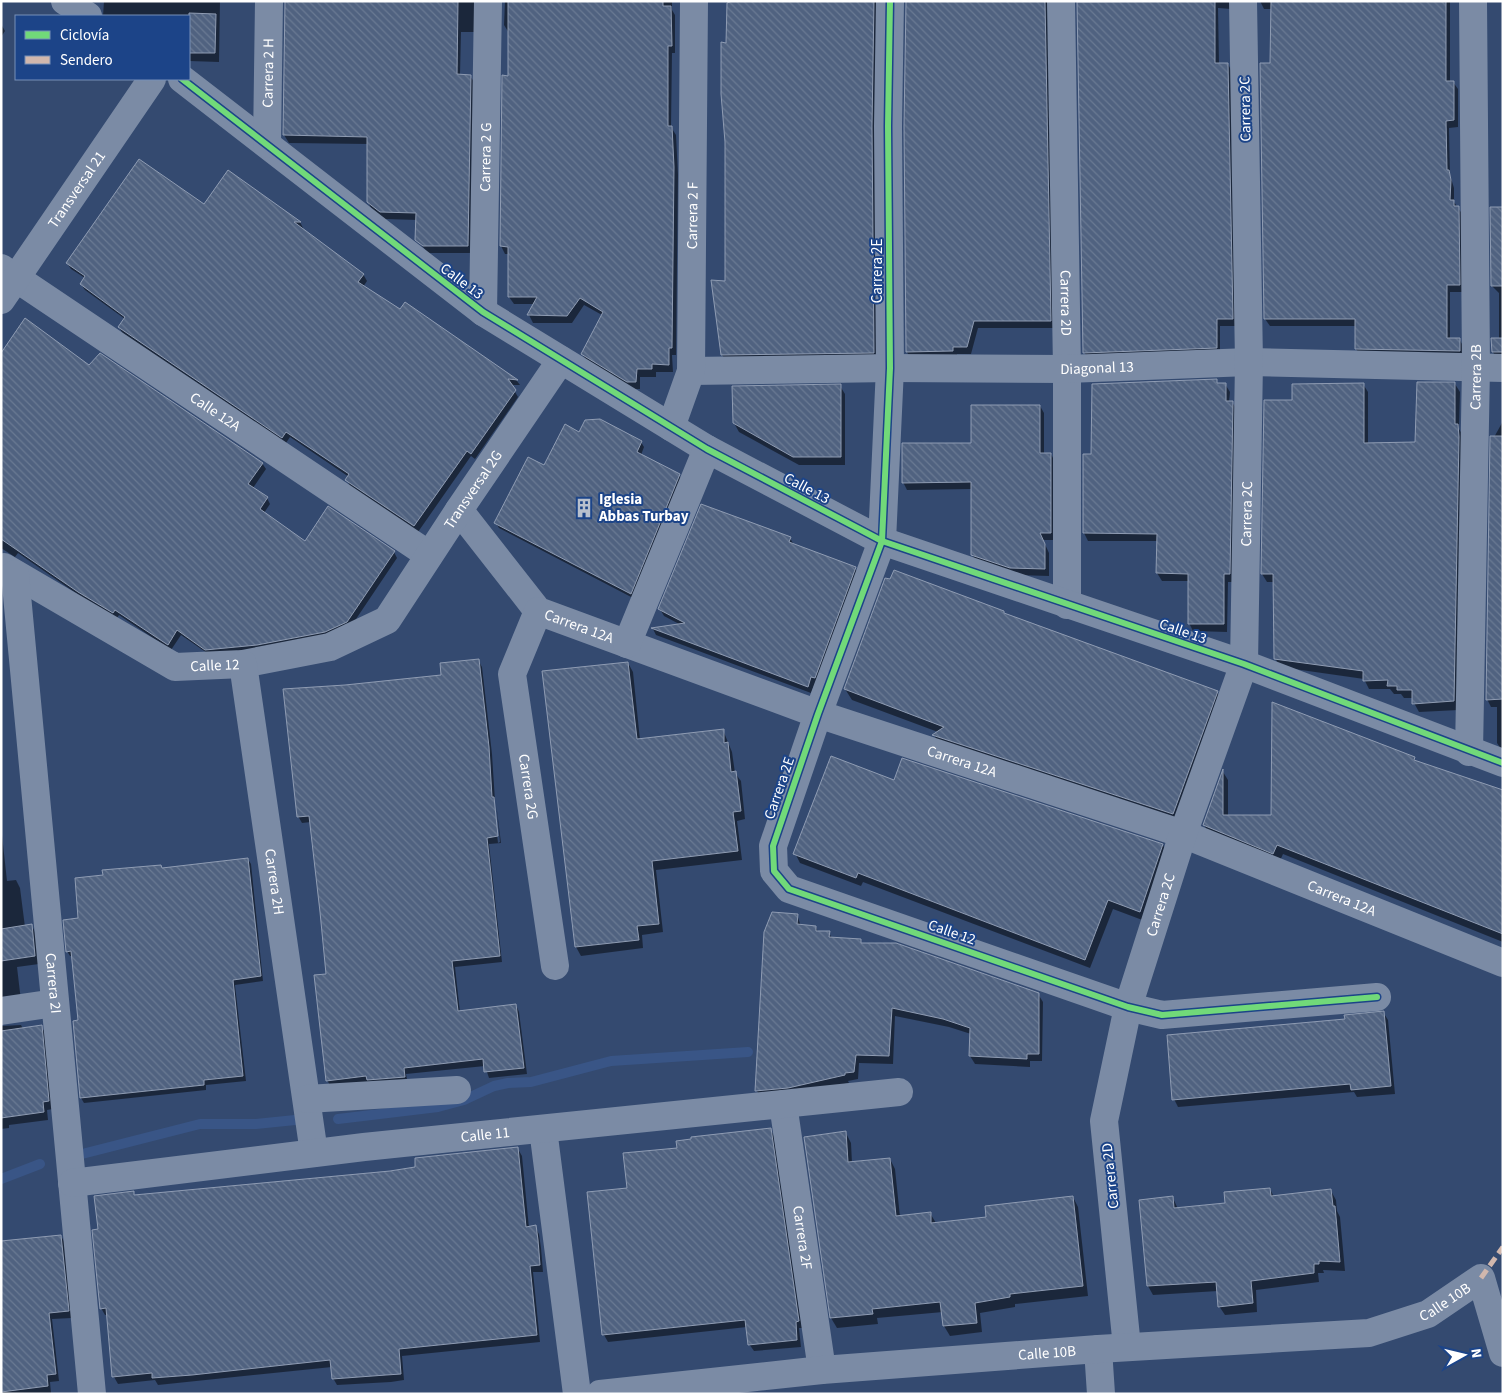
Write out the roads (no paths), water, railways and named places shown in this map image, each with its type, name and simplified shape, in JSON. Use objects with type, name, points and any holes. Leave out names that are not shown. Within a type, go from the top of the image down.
[{"type":"street","points":[[65,1],[86,15]]},
{"type":"street","points":[[98,1],[98,15]]},
{"type":"street","name":"Carrera 2 H","points":[[267,144],[269,1]]},
{"type":"street","name":"Carrera 2 G","points":[[483,312],[488,1]]},
{"type":"street","name":"Carrera 2 F","points":[[671,427],[691,371],[694,1]]},
{"type":"street","name":"Carrera 2E","points":[[774,871],[773,846],[818,714],[882,541],[890,368],[888,126],[890,1]]},
{"type":"street","name":"Carrera 2D","points":[[1061,1],[1067,368],[1068,605]]},
{"type":"street","name":"Carrera 2C","points":[[1128,1007],[1183,834],[1244,664],[1249,362],[1243,1]]},
{"type":"street","name":"Carrera 2B","points":[[1469,752],[1476,367],[1473,1]]},
{"type":"street","name":"Transversal 21","points":[[1,300],[9,273],[151,80]]},
{"type":"street","name":"Calle 13","points":[[183,80],[483,312],[707,449],[882,541],[1244,664],[1469,752],[1503,763]]},
{"type":"street","name":"Calle 12A","points":[[9,273],[429,555]]},
{"type":"street","name":"Transversal 2G","points":[[387,620],[561,360]]},
{"type":"street","name":"Diagonal 13","points":[[691,371],[1067,368],[1249,362],[1503,368]]},
{"type":"street","points":[[627,644],[707,449]]},
{"type":"street","name":"Carrera 12A","points":[[459,510],[538,611],[818,714],[1183,834],[1503,963]]},
{"type":"street","name":"Calle 12","points":[[8,569],[176,667],[243,664],[330,647],[387,620]]},
{"type":"street","name":"Carrera 2I","points":[[8,569],[55,1003],[92,1394]]},
{"type":"street","name":"Carrera 2G","points":[[538,611],[512,674],[556,966]]},
{"type":"street","name":"Carrera 2H","points":[[243,664],[314,1153]]},
{"type":"street","name":"Calle 12","points":[[774,871],[789,889],[1128,1007],[1162,1015],[1377,997]]},
{"type":"street","points":[[1,1011],[55,1003]]},
{"type":"street","name":"Carrera 2D","points":[[1127,1347],[1104,1121],[1128,1007]]},
{"type":"street","points":[[307,1099],[457,1090]]},
{"type":"street","name":"Calle 11","points":[[72,1184],[314,1153],[899,1092]]},
{"type":"street","name":"Carrera 2F","points":[[783,1104],[822,1370]]},
{"type":"street","points":[[544,1129],[577,1394]]},
{"type":"street","name":"Calle 10B","points":[[600,1394],[713,1388],[822,1370],[1127,1347],[1369,1333],[1428,1314],[1480,1278],[1503,1353]]},
{"type":"street","points":[[1098,1349],[1100,1394]]},
{"type":"waterway","points":[[338,1119],[438,1107],[464,1100],[494,1086],[531,1082],[611,1061],[748,1052]]},
{"type":"waterway","points":[[82,1154],[200,1124],[256,1124],[295,1120]]},
{"type":"waterway","points":[[1,1179],[40,1164]]},
{"type":"place","name":"Iglesia Abbas Turbay","points":[[584,508]]}]
